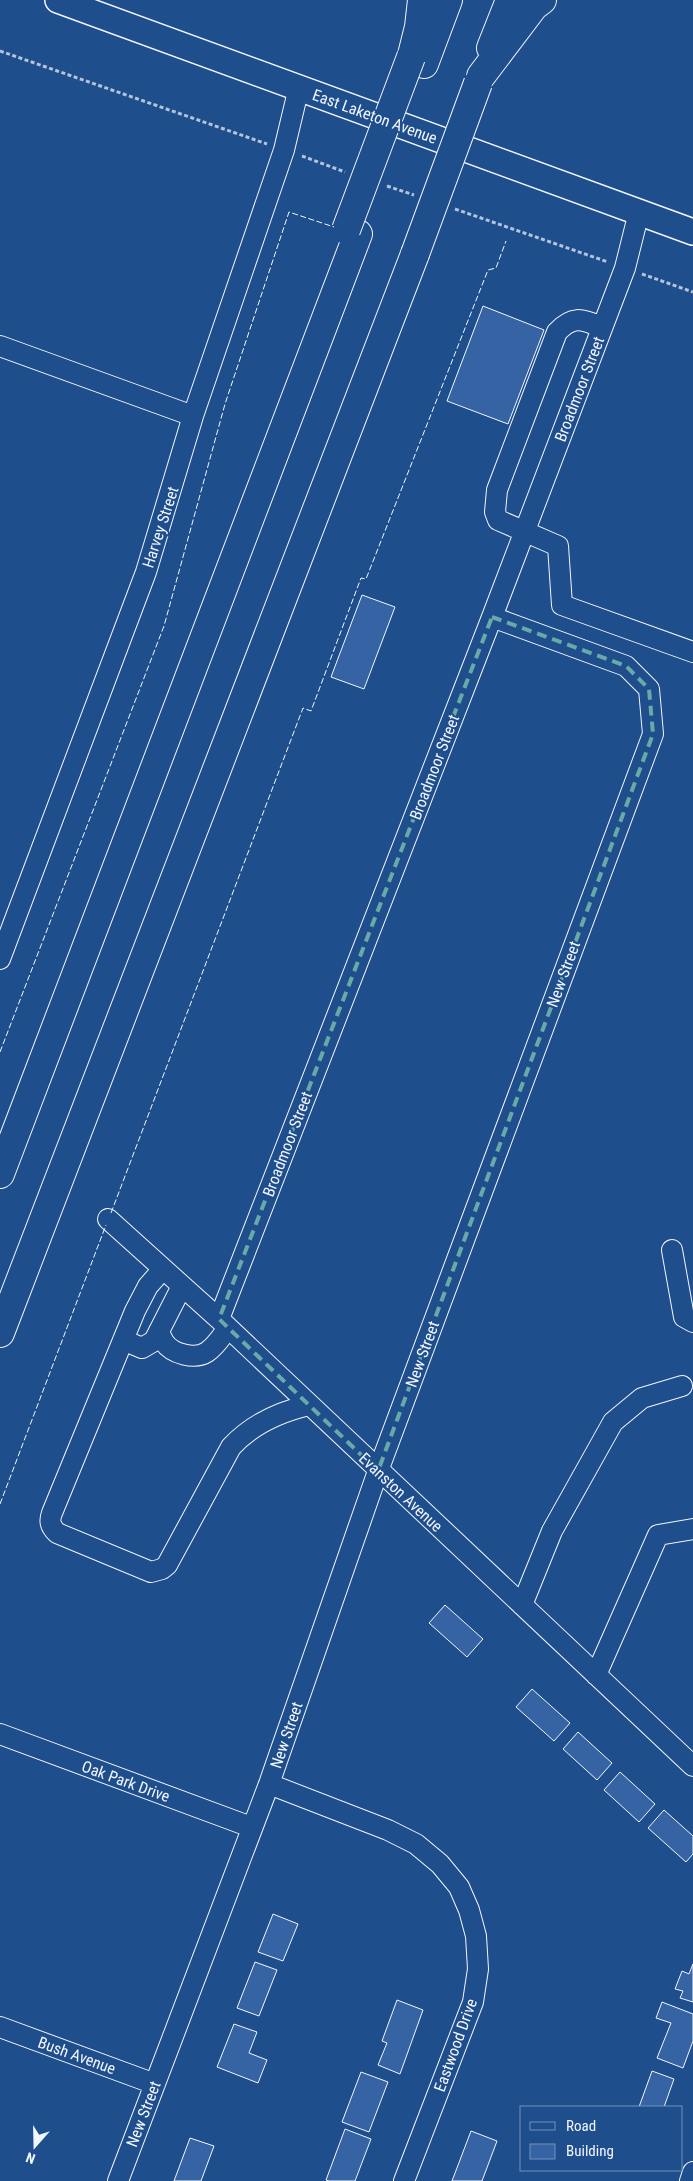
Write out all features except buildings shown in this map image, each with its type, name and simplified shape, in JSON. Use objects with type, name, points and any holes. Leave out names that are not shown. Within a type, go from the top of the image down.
[{"type":"highway","points":[[418,61],[422,0]]},
{"type":"highway","points":[[0,1174],[302,382],[352,232],[418,61],[448,0]]},
{"type":"highway","points":[[0,1333],[415,254],[510,0]]},
{"type":"highway","points":[[479,80],[534,6],[542,0]]},
{"type":"main road","name":"East Laketon Avenue","points":[[58,0],[693,232]]},
{"type":"street","name":"Harvey Street","points":[[0,959],[146,572],[193,416],[284,150],[299,87]]},
{"type":"street","name":"Broadmoor Street","points":[[159,1331],[164,1342],[172,1350],[193,1356],[202,1355],[208,1351],[223,1323],[625,268],[639,212]]},
{"type":"street","points":[[602,327],[578,320],[567,321],[557,332],[497,490],[495,512],[498,520],[558,546],[562,605],[693,652]]},
{"type":"street","points":[[0,346],[193,416]]},
{"type":"street","name":"New Street","points":[[118,2181],[269,1784],[378,1471],[653,734],[649,689],[626,666],[492,617]]},
{"type":"street","name":"Evanston Avenue","points":[[108,1220],[223,1323],[693,1766]]},
{"type":"street","points":[[672,1250],[684,1318],[693,1322]]},
{"type":"street","points":[[163,1269],[144,1292],[123,1340],[49,1519],[51,1528],[57,1533],[151,1572],[162,1569],[167,1565],[231,1447],[242,1436],[276,1415],[309,1405]]},
{"type":"street","points":[[123,1340],[142,1348],[154,1341],[182,1286]]},
{"type":"street","points":[[522,1605],[552,1531],[613,1422],[642,1398],[682,1386]]},
{"type":"street","points":[[596,1675],[658,1534],[693,1529]]},
{"type":"street","name":"Oak Park Drive","points":[[0,1734],[252,1827]]},
{"type":"street","name":"Eastwood Drive","points":[[269,1784],[388,1830],[416,1844],[440,1864],[458,1887],[469,1910],[476,1936],[478,1968],[473,2002],[404,2181]]},
{"type":"street","name":"Bush Avenue","points":[[0,2027],[155,2084]]},
{"type":"street","points":[[690,2181],[693,2172]]},
{"type":"highlighted area","points":[[492,617],[626,666],[649,689],[653,734],[378,1471],[219,1319]]},
{"type":"fence","points":[[0,1052],[164,626],[225,404],[289,212],[334,227]]},
{"type":"fence","points":[[111,1213],[303,708],[311,711],[361,578],[366,579],[488,270],[496,268],[506,241]]},
{"type":"fence","points":[[0,1504],[106,1225]]}]
